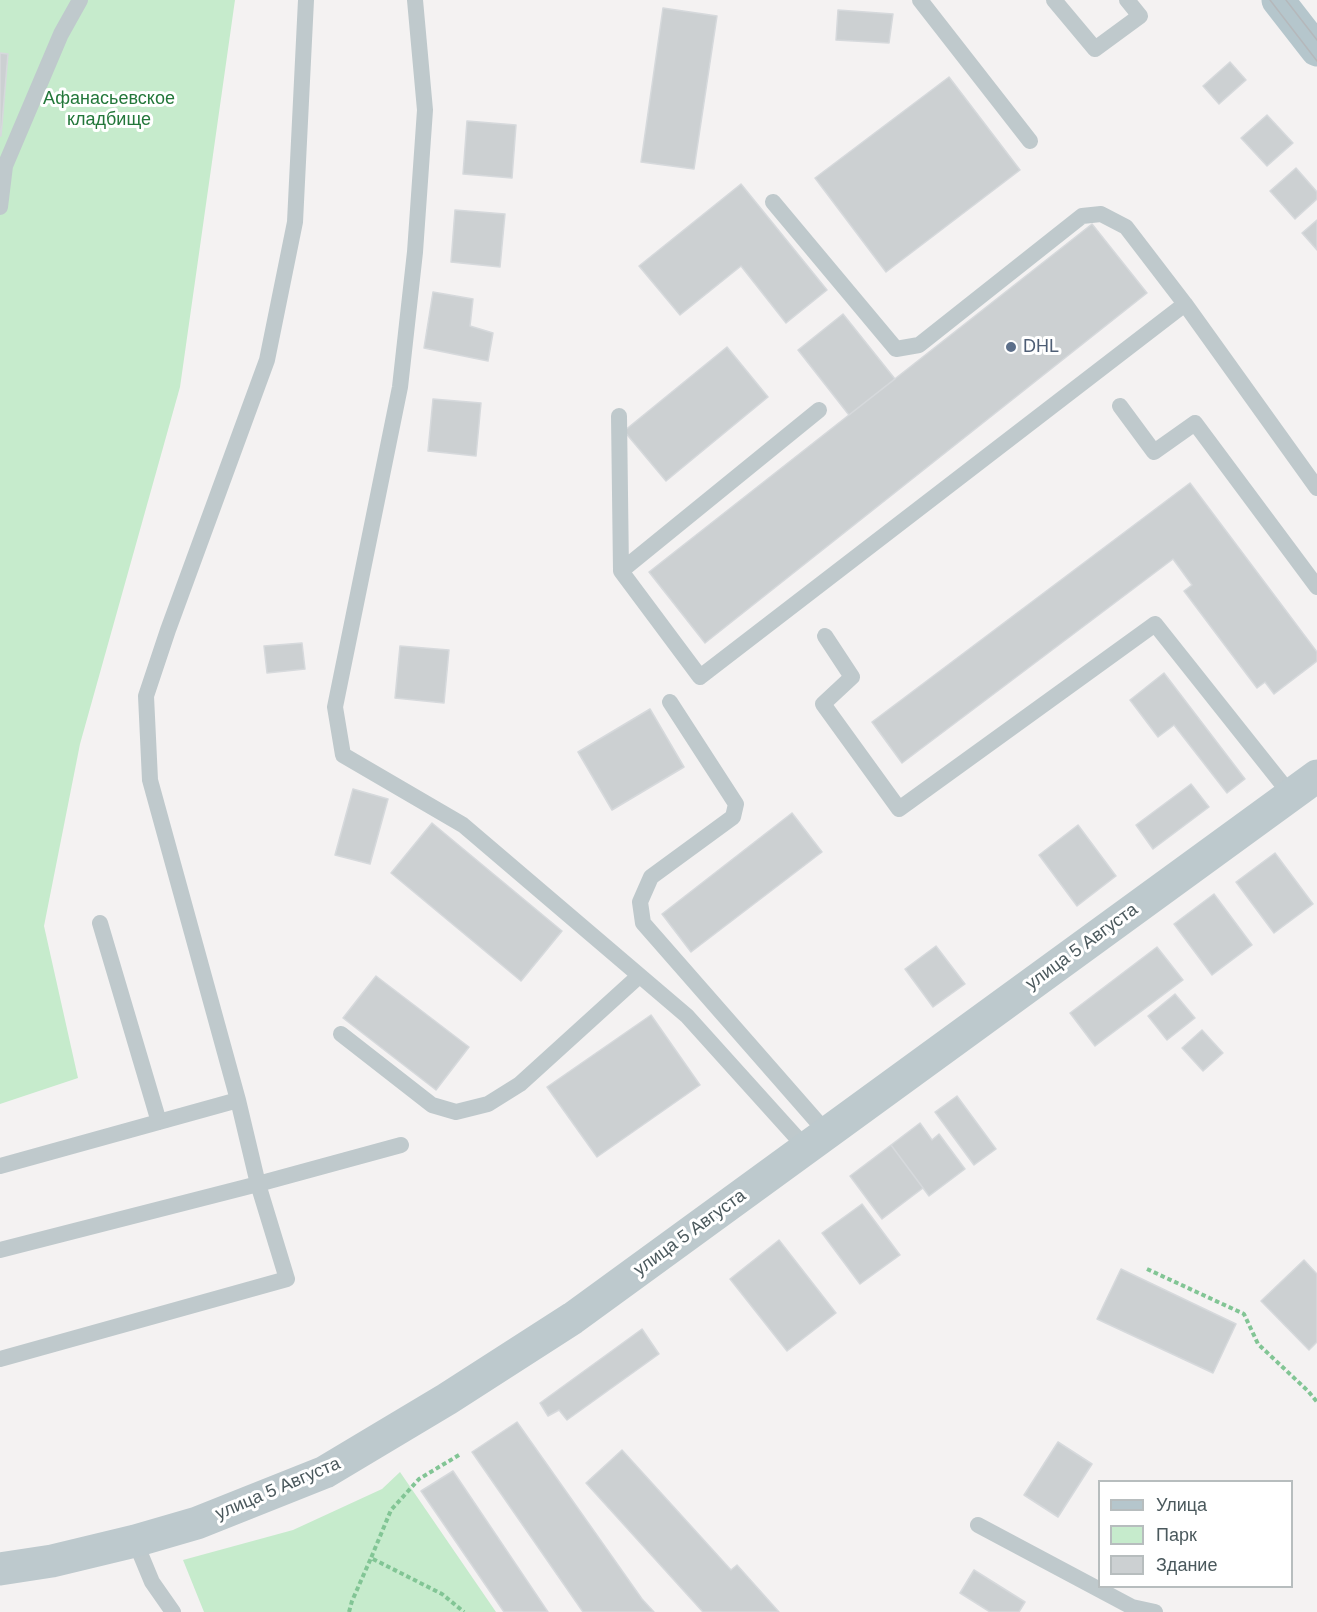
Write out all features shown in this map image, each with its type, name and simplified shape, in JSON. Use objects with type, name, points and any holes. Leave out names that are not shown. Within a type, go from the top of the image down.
[{"type":"main road","points":[[1278,0],[1317,50]]},
{"type":"main road","name":"улица 5 Августа","points":[[0,1569],[52,1561],[197,1523],[326,1472],[447,1399],[573,1318],[1317,776]]},
{"type":"lane","points":[[0,207],[5,166],[61,34],[80,0]]},
{"type":"lane","points":[[0,1359],[287,1279],[258,1184],[238,1100],[150,780],[146,696],[267,360],[295,222],[306,0]]},
{"type":"lane","points":[[415,0],[425,110],[415,252],[400,387],[335,707],[343,755],[463,825],[687,1016],[817,1141]]},
{"type":"lane","points":[[920,0],[1030,141]]},
{"type":"lane","points":[[1054,0],[1095,49],[1140,16],[1127,0]]},
{"type":"lane","points":[[773,202],[896,349],[919,345],[1083,216],[1101,214],[1126,227],[1185,304],[1317,488]]},
{"type":"lane","points":[[619,416],[621,571],[700,677],[1185,304]]},
{"type":"lane","points":[[1120,406],[1154,452],[1195,423],[1317,587]]},
{"type":"lane","points":[[621,571],[819,410]]},
{"type":"lane","points":[[825,636],[852,677],[823,704],[899,809],[1155,624],[1291,795]]},
{"type":"lane","points":[[670,702],[736,804],[733,817],[651,877],[640,902],[643,923],[817,1141]]},
{"type":"lane","points":[[100,922],[159,1122]]},
{"type":"lane","points":[[341,1034],[432,1105],[456,1112],[488,1104],[520,1084],[639,976]]},
{"type":"lane","points":[[0,1166],[238,1100]]},
{"type":"lane","points":[[0,1250],[401,1146]]},
{"type":"lane","points":[[978,1525],[1132,1607],[1155,1612]]},
{"type":"lane","points":[[135,1541],[152,1582],[173,1612]]},
{"type":"path","points":[[1147,1269],[1244,1314],[1258,1344],[1308,1390],[1317,1402]]},
{"type":"path","points":[[349,1612],[391,1510],[419,1479],[459,1455]]},
{"type":"path","points":[[371,1558],[442,1594],[464,1612]]},
{"type":"green space","name":"Афанасьевское кладбище","points":[[0,0],[235,0],[180,387],[80,744],[44,926],[78,1078],[0,1104]]},
{"type":"green space","points":[[400,1472],[496,1612],[204,1612],[183,1560],[293,1530],[382,1489]]},
{"type":"building","points":[[663,8],[717,16],[694,169],[641,162]]},
{"type":"building","points":[[838,10],[893,14],[889,43],[836,40]]},
{"type":"building","points":[[0,53],[8,54],[1,136],[0,136]]},
{"type":"building","points":[[1230,62],[1246,80],[1219,104],[1203,86]]},
{"type":"building","points":[[949,77],[1020,170],[886,272],[815,178]]},
{"type":"building","points":[[1267,115],[1293,143],[1267,166],[1241,138]]},
{"type":"building","points":[[467,121],[516,125],[512,178],[463,174]]},
{"type":"building","points":[[1296,168],[1317,192],[1317,199],[1295,219],[1270,191]]},
{"type":"building","points":[[741,184],[827,290],[786,323],[741,266],[680,315],[639,266]]},
{"type":"building","points":[[455,210],[505,214],[500,267],[451,262]]},
{"type":"building","points":[[1317,220],[1317,250],[1302,233]]},
{"type":"building","points":[[1092,224],[1147,293],[705,643],[649,572]]},
{"type":"building","points":[[433,292],[473,299],[470,326],[493,333],[488,361],[424,348]]},
{"type":"building","points":[[843,314],[895,379],[849,415],[798,350]]},
{"type":"building","points":[[727,347],[768,397],[666,481],[624,431]]},
{"type":"building","points":[[433,399],[481,403],[476,456],[428,451]]},
{"type":"building","points":[[1190,483],[1317,652],[1317,661],[1274,694],[1265,682],[1257,688],[1184,591],[1192,585],[1173,559],[902,763],[872,722]]},
{"type":"building","points":[[302,643],[305,669],[267,673],[264,646]]},
{"type":"building","points":[[400,646],[449,650],[444,703],[395,698]]},
{"type":"building","points":[[1164,673],[1245,779],[1227,793],[1174,725],[1158,737],[1130,700]]},
{"type":"building","points":[[650,709],[684,767],[612,810],[578,752]]},
{"type":"building","points":[[1191,784],[1209,807],[1153,849],[1136,825]]},
{"type":"building","points":[[353,789],[388,799],[370,864],[335,855]]},
{"type":"building","points":[[792,813],[822,852],[691,952],[662,914]]},
{"type":"building","points":[[432,823],[562,931],[521,981],[391,873]]},
{"type":"building","points":[[1078,825],[1116,876],[1077,906],[1039,855]]},
{"type":"building","points":[[1275,853],[1313,904],[1274,933],[1236,882]]},
{"type":"building","points":[[1214,894],[1252,945],[1212,975],[1174,924]]},
{"type":"building","points":[[936,946],[965,984],[933,1007],[905,969]]},
{"type":"building","points":[[1157,947],[1183,980],[1095,1046],[1070,1013]]},
{"type":"building","points":[[376,976],[469,1047],[436,1090],[343,1018]]},
{"type":"building","points":[[1175,994],[1195,1018],[1167,1040],[1148,1016]]},
{"type":"building","points":[[651,1015],[700,1085],[597,1157],[547,1087]]},
{"type":"building","points":[[1202,1030],[1223,1053],[1203,1071],[1182,1048]]},
{"type":"building","points":[[957,1096],[996,1149],[974,1165],[935,1112]]},
{"type":"building","points":[[920,1123],[932,1140],[939,1134],[965,1169],[929,1196],[891,1145]]},
{"type":"building","points":[[891,1145],[923,1188],[882,1219],[850,1176]]},
{"type":"building","points":[[862,1204],[900,1255],[860,1284],[822,1233]]},
{"type":"building","points":[[779,1240],[836,1313],[787,1351],[730,1279]]},
{"type":"building","points":[[1304,1260],[1317,1274],[1317,1342],[1309,1350],[1261,1301]]},
{"type":"building","points":[[1121,1269],[1236,1324],[1213,1373],[1097,1319]]},
{"type":"building","points":[[642,1329],[659,1354],[567,1420],[559,1410],[548,1416],[540,1403]]},
{"type":"building","points":[[517,1422],[642,1599],[654,1612],[583,1612],[472,1452]]},
{"type":"building","points":[[1058,1442],[1092,1464],[1058,1517],[1024,1495]]},
{"type":"building","points":[[622,1450],[731,1570],[737,1565],[779,1612],[703,1612],[586,1483]]},
{"type":"building","points":[[453,1471],[548,1612],[504,1612],[421,1491]]},
{"type":"building","points":[[974,1570],[1025,1602],[1019,1612],[990,1612],[960,1593]]},
{"type":"tram line","points":[[1270,0],[1317,61]]},
{"type":"tram line","points":[[1286,0],[1317,40]]},
{"type":"place","name":"DHL","points":[[1011,347]]}]
